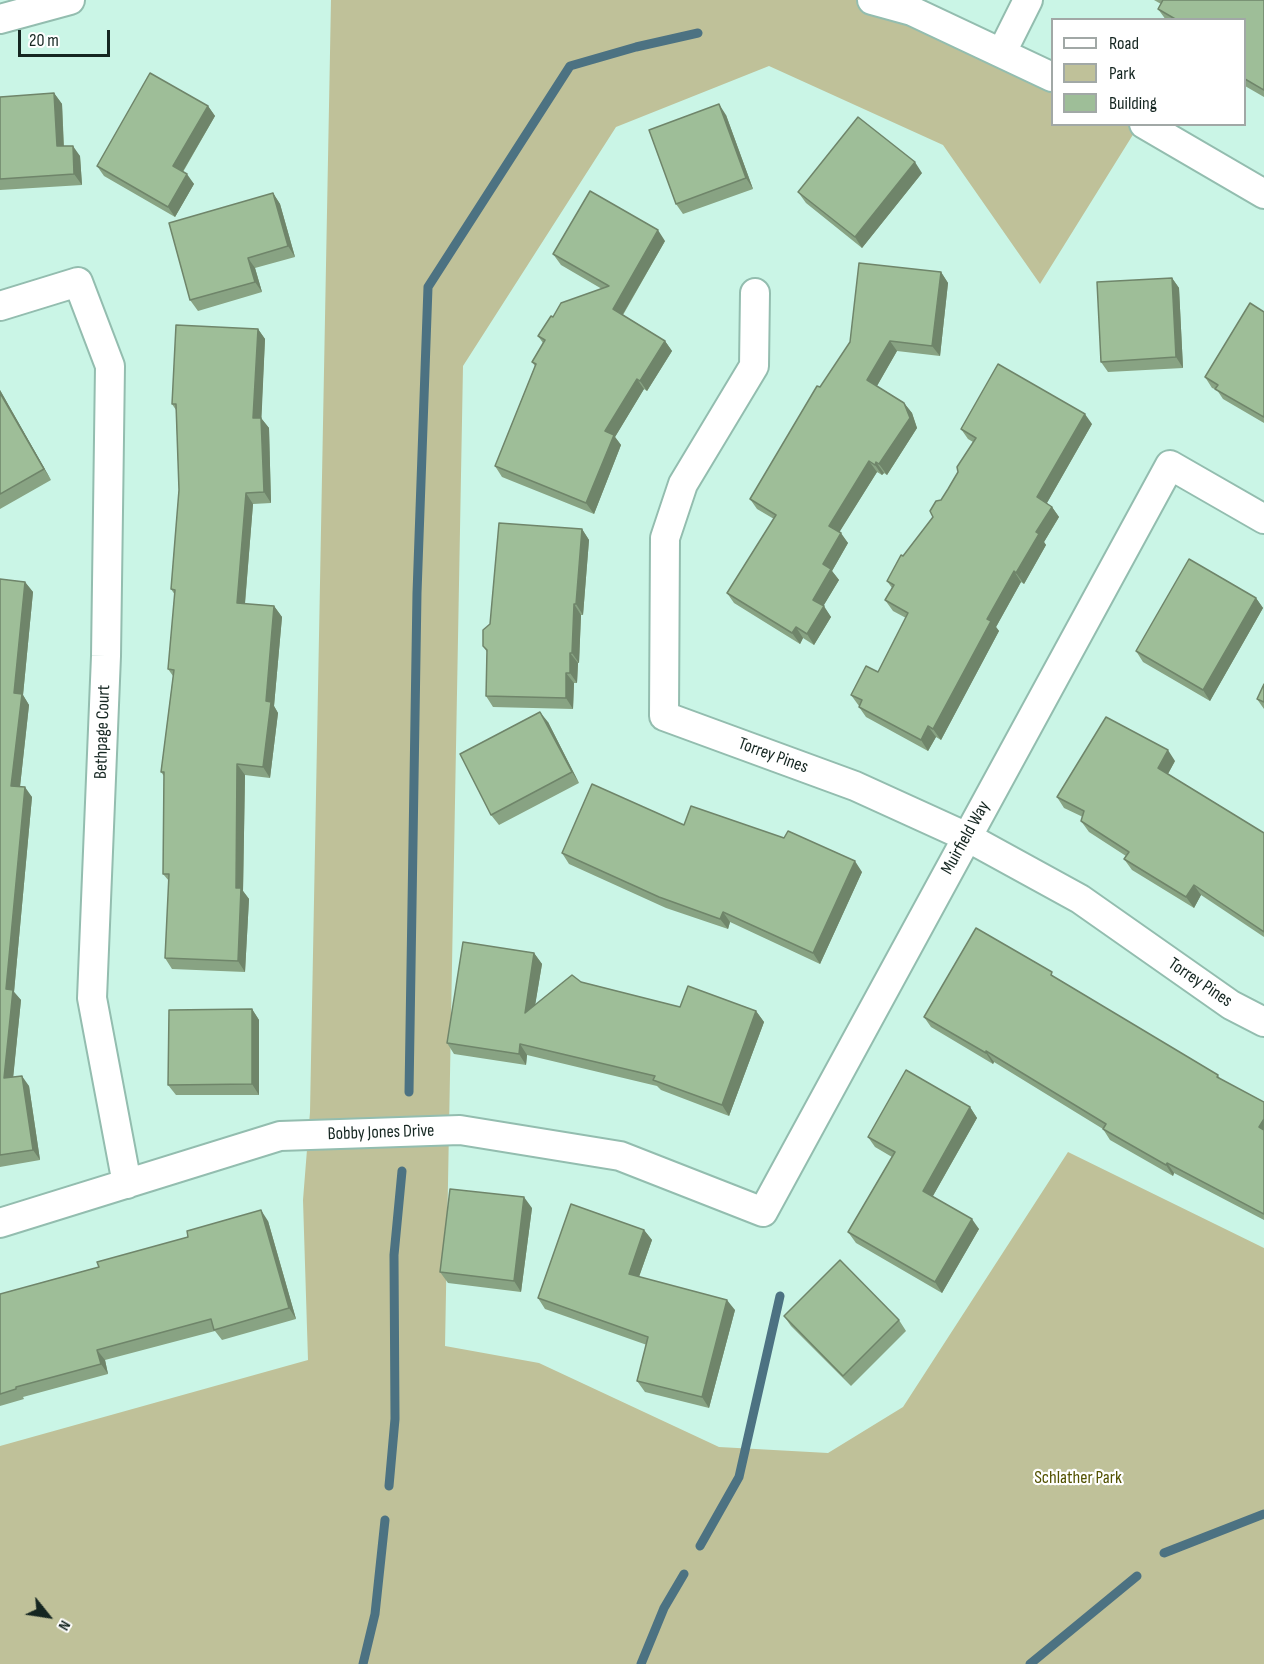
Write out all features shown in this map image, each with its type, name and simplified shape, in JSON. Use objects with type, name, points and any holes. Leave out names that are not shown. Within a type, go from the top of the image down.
[{"type":"street","points":[[0,19],[70,0]]},
{"type":"street","points":[[872,0],[912,11],[1051,76]]},
{"type":"street","points":[[1002,52],[1028,0]]},
{"type":"street","points":[[1147,126],[1264,194]]},
{"type":"street","name":"Bethpage Court","points":[[0,306],[78,282],[110,366],[106,656],[92,998],[127,1184]]},
{"type":"street","name":"Torrey Pines","points":[[754,293],[754,366],[683,484],[665,538],[664,716],[855,786],[967,837],[1080,899],[1231,1005],[1264,1022]]},
{"type":"street","name":"Muirfield Way","points":[[763,1212],[1170,465],[1264,519]]},
{"type":"street","name":"Bobby Jones Drive","points":[[0,1223],[280,1136],[459,1130],[620,1156],[763,1212]]},
{"type":"green space","name":"Schlather Park","points":[[331,0],[872,0],[1051,77],[1051,126],[1138,126],[1040,284],[943,145],[769,66],[616,127],[463,366],[445,1346],[539,1363],[719,1447],[828,1453],[903,1407],[1068,1152],[1264,1248],[1264,1664],[0,1664],[0,1446],[308,1360],[303,1200],[310,1112]]},
{"type":"building","points":[[1163,0],[1264,0],[1264,90],[1246,80],[1246,18],[1174,18],[1158,9]]},
{"type":"building","points":[[150,73],[208,106],[173,166],[187,174],[168,207],[97,166]]},
{"type":"building","points":[[54,93],[57,146],[73,146],[74,174],[0,179],[0,97]]},
{"type":"building","points":[[719,104],[746,178],[676,204],[649,130]]},
{"type":"building","points":[[858,117],[915,162],[855,237],[798,192]]},
{"type":"building","points":[[590,191],[658,230],[613,309],[665,341],[640,381],[637,379],[605,431],[614,435],[586,503],[495,466],[536,364],[532,362],[545,340],[538,336],[561,303],[609,286],[553,254]]},
{"type":"building","points":[[273,193],[288,246],[248,258],[255,282],[190,300],[169,223]]},
{"type":"building","points":[[859,263],[941,272],[932,346],[890,341],[867,380],[904,403],[910,418],[879,464],[876,462],[875,465],[869,461],[829,526],[841,533],[823,564],[831,569],[813,600],[824,606],[807,634],[796,627],[792,633],[727,593],[776,515],[750,499],[817,386],[820,387],[850,342]]},
{"type":"building","points":[[1172,278],[1176,357],[1101,362],[1097,282]]},
{"type":"building","points":[[1250,303],[1264,312],[1264,417],[1215,389],[1218,385],[1205,377]]},
{"type":"building","points":[[176,325],[258,329],[253,418],[261,418],[264,492],[246,493],[237,603],[274,606],[266,701],[271,702],[263,767],[237,764],[236,888],[241,888],[238,961],[165,958],[169,874],[163,874],[164,772],[161,772],[174,670],[168,669],[175,590],[171,589],[179,490],[176,404],[172,404]]},
{"type":"building","points":[[998,364],[1085,414],[1037,497],[1052,507],[1036,532],[1039,534],[1016,573],[1014,571],[987,619],[991,621],[933,729],[928,726],[921,740],[859,707],[862,700],[851,695],[866,666],[878,672],[908,613],[885,600],[894,585],[887,581],[901,555],[903,556],[933,517],[930,511],[948,489],[958,472],[957,467],[976,438],[961,429]]},
{"type":"building","points":[[0,393],[44,469],[0,494]]},
{"type":"building","points":[[499,523],[582,529],[570,673],[566,673],[566,698],[486,696],[487,650],[483,646],[483,630],[490,624]]},
{"type":"building","points":[[1189,559],[1256,598],[1203,690],[1136,651]]},
{"type":"building","points":[[0,579],[25,582],[14,693],[22,694],[11,786],[25,787],[6,989],[13,990],[4,1078],[22,1076],[33,1150],[0,1155]]},
{"type":"building","points":[[1264,684],[1264,702],[1257,699]]},
{"type":"building","points":[[540,712],[572,772],[491,815],[460,754]]},
{"type":"building","points":[[1106,717],[1168,750],[1158,768],[1264,833],[1264,932],[1194,885],[1186,897],[1124,859],[1129,852],[1081,821],[1084,811],[1057,797]]},
{"type":"building","points":[[592,784],[684,825],[691,806],[784,838],[788,831],[855,861],[813,953],[723,912],[720,919],[659,897],[562,853]]},
{"type":"building","points":[[976,928],[1052,972],[1051,975],[1218,1075],[1217,1077],[1264,1102],[1264,1119],[1259,1127],[1264,1130],[1264,1214],[1167,1163],[1166,1165],[1103,1129],[1106,1124],[986,1051],[986,1053],[924,1017]]},
{"type":"building","points":[[463,942],[534,953],[525,1013],[572,975],[581,982],[680,1007],[688,986],[756,1011],[722,1105],[653,1080],[655,1076],[520,1044],[519,1054],[447,1043]]},
{"type":"building","points":[[252,1009],[252,1084],[168,1085],[169,1010]]},
{"type":"building","points":[[906,1070],[970,1107],[923,1191],[972,1219],[935,1282],[848,1232],[895,1152],[868,1137]]},
{"type":"building","points":[[450,1189],[524,1197],[514,1281],[440,1272]]},
{"type":"building","points":[[571,1204],[644,1230],[629,1274],[727,1300],[702,1397],[637,1381],[648,1337],[538,1298]]},
{"type":"building","points":[[261,1210],[289,1308],[214,1330],[211,1319],[97,1350],[101,1364],[16,1387],[16,1389],[0,1394],[0,1294],[99,1267],[97,1262],[188,1237],[187,1231]]},
{"type":"building","points":[[840,1260],[899,1320],[843,1376],[784,1316]]},
{"type":"waterway","points":[[409,1092],[417,593],[428,287],[570,66],[636,47],[698,33]]},
{"type":"waterway","points":[[389,1486],[395,1419],[394,1255],[402,1171]]},
{"type":"waterway","points":[[700,1546],[739,1477],[780,1296]]},
{"type":"waterway","points":[[1164,1553],[1264,1514]]},
{"type":"waterway","points":[[363,1664],[375,1614],[385,1520]]},
{"type":"waterway","points":[[641,1664],[664,1608],[684,1574]]},
{"type":"waterway","points":[[1030,1664],[1137,1576]]}]
